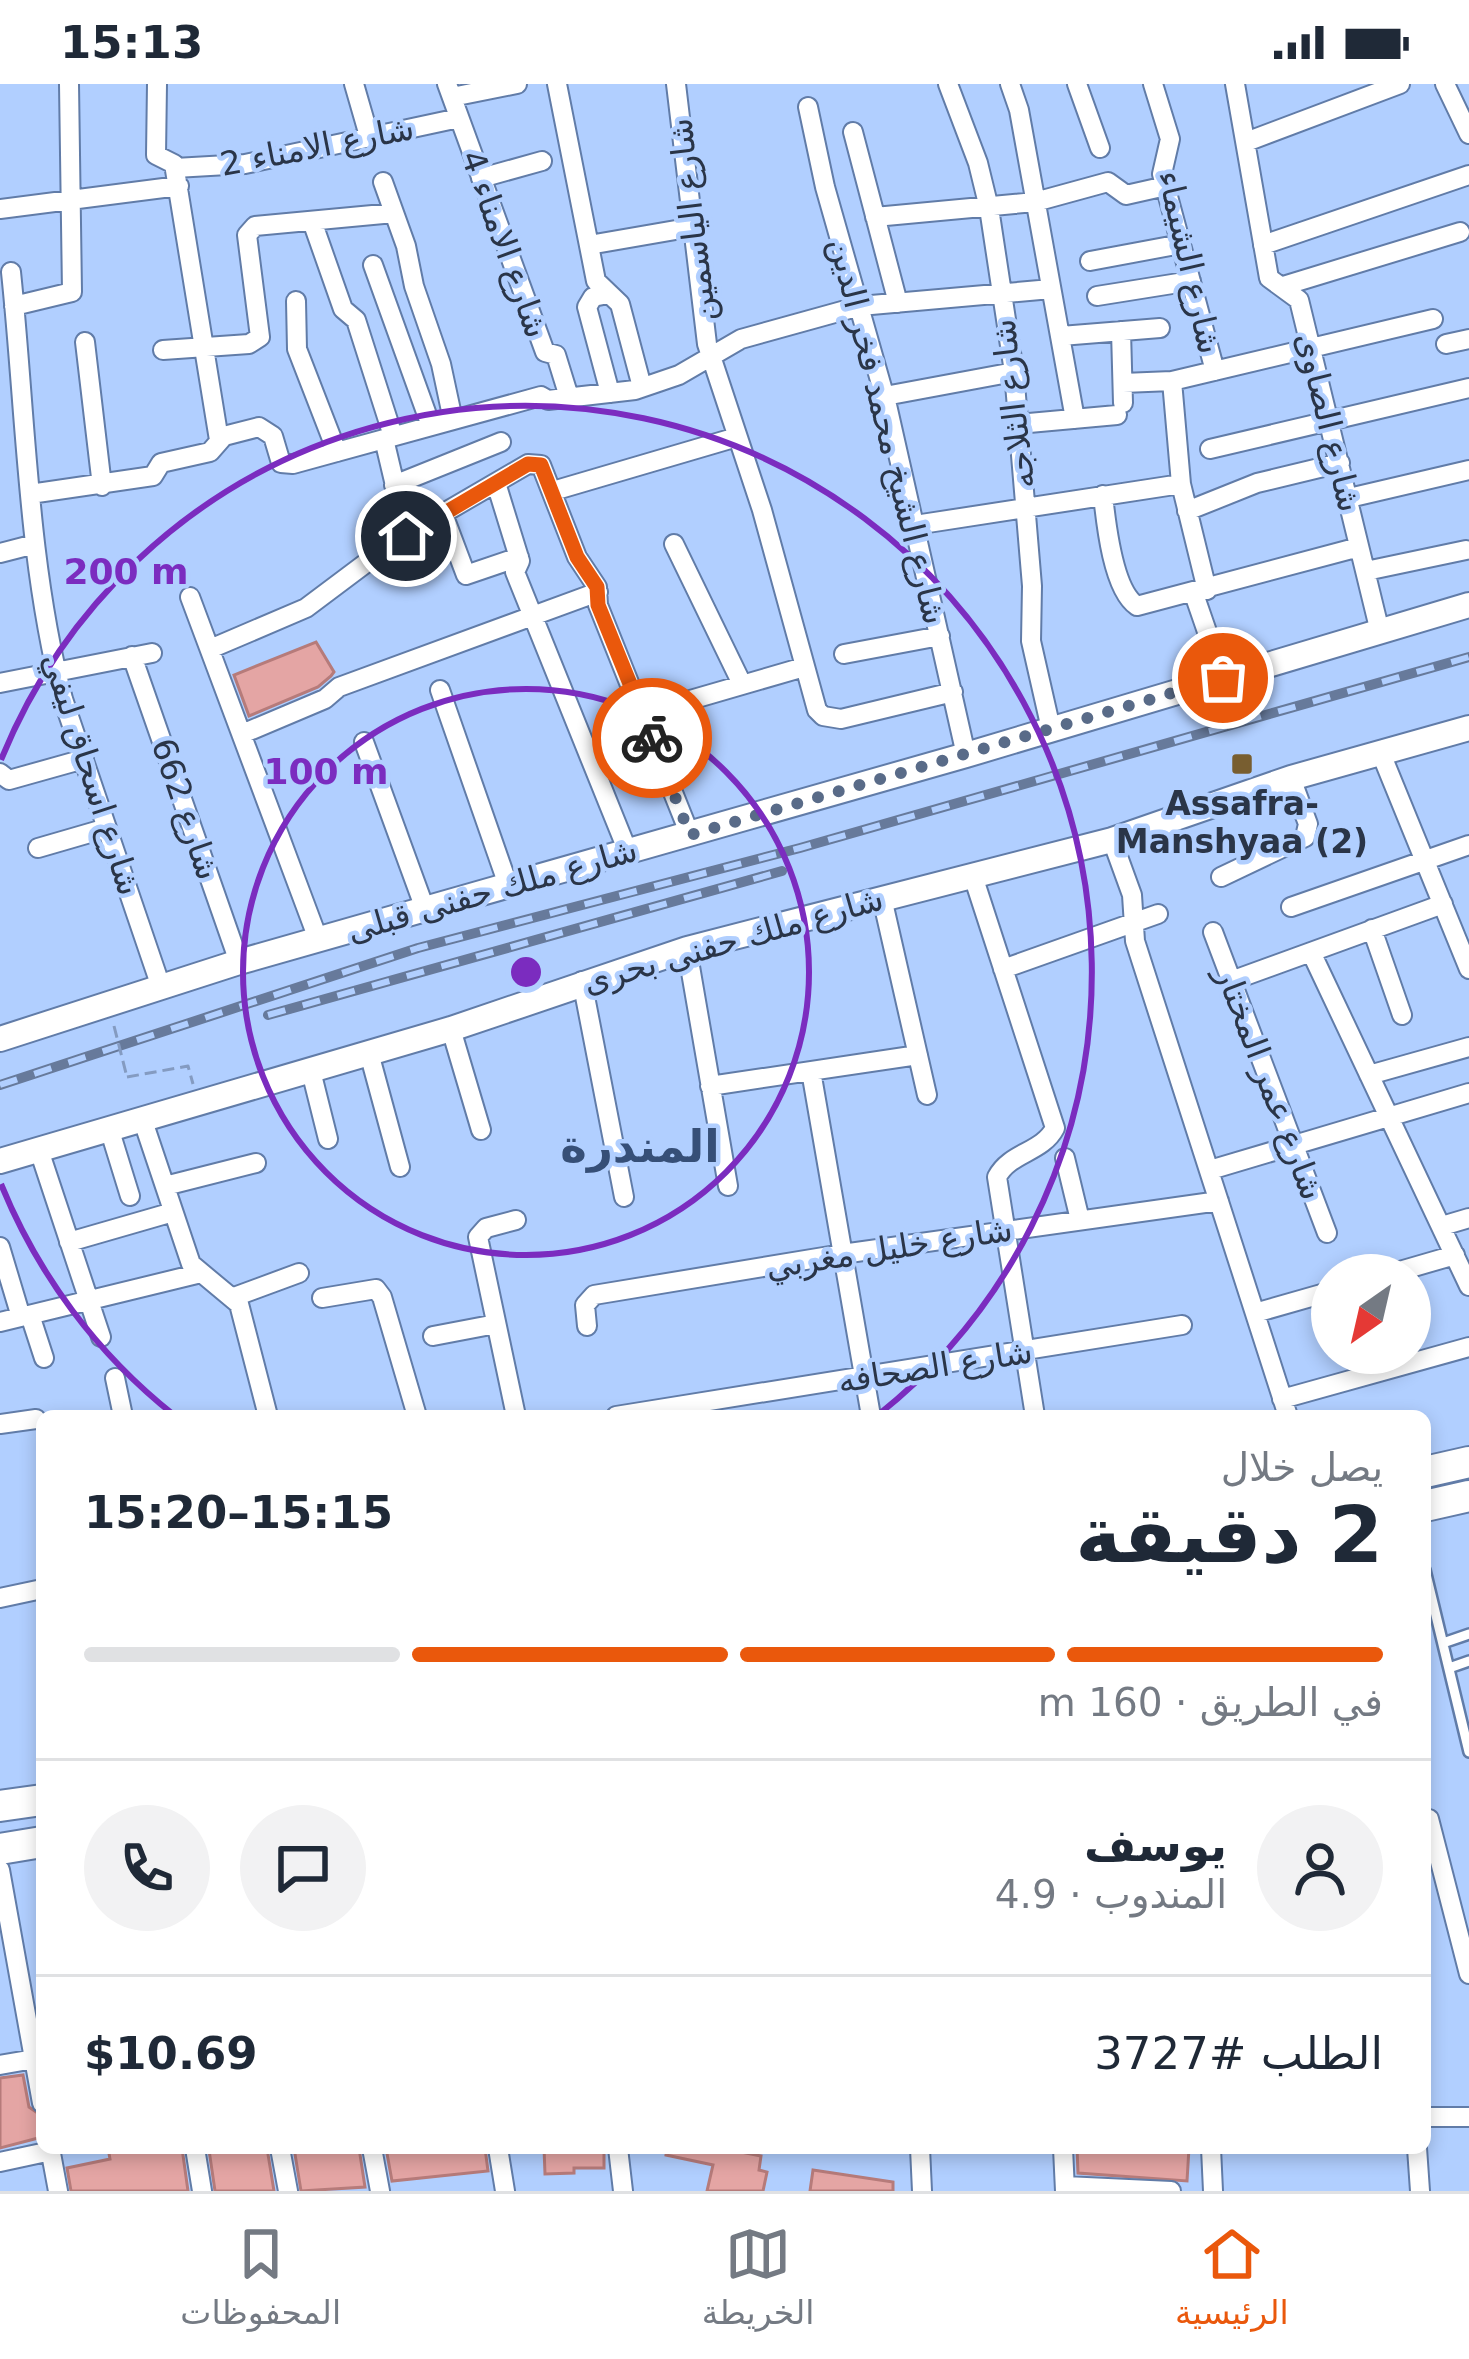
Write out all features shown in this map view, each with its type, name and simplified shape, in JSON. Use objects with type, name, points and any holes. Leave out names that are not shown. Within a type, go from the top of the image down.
[{"type":"main road","points":[[1431,1471],[1469,1462]]},
{"type":"main road","points":[[1431,1500],[1469,1496]]},
{"type":"main road","points":[[0,1806],[36,1801]]},
{"type":"main road","points":[[0,1850],[36,1843]]},
{"type":"street","points":[[14,306],[72,292],[69,84]]},
{"type":"street","points":[[157,84],[156,155],[171,161],[177,177],[219,440]]},
{"type":"street","points":[[354,84],[369,136]]},
{"type":"street","points":[[450,91],[518,84]]},
{"type":"street","points":[[557,84],[596,280],[620,304],[642,387]]},
{"type":"street","name":"شارع الياسمين","points":[[676,84],[711,356],[781,575],[817,710],[832,719],[953,692]]},
{"type":"street","name":"شارع الثلاجه","points":[[948,84],[978,163],[989,208],[1014,372],[1032,586],[1031,641],[1051,729]]},
{"type":"street","points":[[1010,84],[1075,419]]},
{"type":"street","points":[[1077,84],[1100,148]]},
{"type":"street","name":"شارع الشيماء","points":[[1153,84],[1170,139],[1161,167],[1215,371]]},
{"type":"street","name":"شارع الصاوى","points":[[1235,84],[1269,278],[1299,300],[1380,632]]},
{"type":"street","points":[[1246,142],[1376,88],[1400,84]]},
{"type":"street","points":[[1445,84],[1469,134]]},
{"type":"street","name":"شارع الامناء 4","points":[[450,91],[538,335],[546,353],[556,355],[569,397]]},
{"type":"street","name":"شارع الشيخ محمد فخر الدين","points":[[808,107],[825,187],[885,396],[966,755]]},
{"type":"street","name":"شارع الامناء 2","points":[[0,209],[68,200],[459,118]]},
{"type":"street","points":[[853,132],[898,303]]},
{"type":"street","points":[[481,178],[542,161]]},
{"type":"street","points":[[1264,245],[1469,175]]},
{"type":"street","points":[[382,182],[441,364],[453,420]]},
{"type":"street","points":[[875,217],[1035,202],[1108,182],[1126,195],[1166,186]]},
{"type":"street","points":[[164,350],[249,344],[260,337],[250,229],[394,213]]},
{"type":"street","points":[[312,221],[343,309],[356,320],[388,438],[406,536]]},
{"type":"street","points":[[589,245],[693,227]]},
{"type":"street","points":[[1283,286],[1460,232]]},
{"type":"street","points":[[1090,260],[1181,244]]},
{"type":"street","points":[[373,265],[430,426]]},
{"type":"street","name":"شارع اسحاق ليفي","points":[[11,272],[35,544],[56,673],[161,987]]},
{"type":"street","points":[[1097,296],[1191,281]]},
{"type":"street","points":[[30,494],[153,476],[161,463],[210,452],[219,440],[264,428],[273,436],[277,458],[287,465],[541,396],[546,400],[642,387],[679,375],[741,339],[860,306],[1051,289]]},
{"type":"street","points":[[608,293],[589,299],[587,308],[610,393]]},
{"type":"street","points":[[296,301],[297,349],[337,452]]},
{"type":"street","points":[[1018,424],[1075,419],[1172,381],[1433,319]]},
{"type":"street","points":[[1061,336],[1160,328]]},
{"type":"street","points":[[1121,331],[1121,400]]},
{"type":"street","points":[[1446,344],[1469,339]]},
{"type":"street","points":[[86,342],[102,486]]},
{"type":"street","points":[[885,396],[1014,372]]},
{"type":"street","points":[[1172,381],[1181,484],[1200,592],[1223,678]]},
{"type":"street","points":[[1210,449],[1469,388]]},
{"type":"street","points":[[553,491],[737,437]]},
{"type":"street","points":[[394,485],[501,442]]},
{"type":"street","points":[[1186,511],[1256,483],[1340,463]]},
{"type":"street","points":[[210,649],[306,608],[406,536],[528,464],[541,465],[577,557],[598,592],[598,605],[690,835]]},
{"type":"street","points":[[1349,498],[1469,470]]},
{"type":"street","points":[[496,483],[519,557],[514,572],[628,852]]},
{"type":"street","points":[[915,525],[1181,484]]},
{"type":"street","points":[[1103,495],[1112,554],[1132,604],[1143,607],[1360,547]]},
{"type":"street","points":[[443,514],[466,575],[519,557]]},
{"type":"street","points":[[0,554],[35,544]]},
{"type":"street","points":[[674,544],[742,684]]},
{"type":"street","points":[[1366,571],[1466,550]]},
{"type":"street","points":[[242,734],[325,699],[339,687],[598,592]]},
{"type":"street","points":[[190,597],[319,939]]},
{"type":"street","name":"شارع ملك حفنى قبلى","points":[[0,1039],[239,962],[966,755],[1469,605]]},
{"type":"street","points":[[844,654],[940,636]]},
{"type":"street","name":"شارع 662","points":[[56,673],[142,654],[239,962]]},
{"type":"street","points":[[642,714],[804,667]]},
{"type":"street","points":[[0,682],[56,673]]},
{"type":"street","points":[[440,690],[508,885]]},
{"type":"street","name":"شارع ملك حفنى بحرى","points":[[0,1161],[451,1029],[687,949],[1112,840],[1291,778],[1469,728]]},
{"type":"street","points":[[364,742],[425,909]]},
{"type":"street","points":[[1380,751],[1469,969]]},
{"type":"street","points":[[0,773],[7,780],[84,759]]},
{"type":"street","points":[[1221,877],[1305,837],[1308,824],[1291,778]]},
{"type":"street","points":[[38,848],[107,828]]},
{"type":"street","points":[[1112,840],[1132,895],[1135,941],[1285,1407],[1469,1347]]},
{"type":"street","points":[[1291,907],[1469,845]]},
{"type":"street","points":[[973,876],[1055,1128],[1040,1145],[1005,1162],[997,1178],[1034,1410]]},
{"type":"street","points":[[882,898],[927,1095]]},
{"type":"street","points":[[1231,981],[1443,904]]},
{"type":"street","points":[[1003,969],[1158,914]]},
{"type":"street","points":[[1372,929],[1402,1015]]},
{"type":"street","name":"شارع عمر المختار","points":[[1213,932],[1328,1233]]},
{"type":"street","points":[[687,949],[728,1186]]},
{"type":"street","points":[[1311,952],[1469,1286]]},
{"type":"street","points":[[582,981],[624,1197]]},
{"type":"street","points":[[451,1029],[482,1130]]},
{"type":"street","points":[[1369,1075],[1469,1047]]},
{"type":"street","points":[[369,1053],[400,1167]]},
{"type":"street","points":[[710,1086],[918,1054]]},
{"type":"street","points":[[311,1071],[328,1139]]},
{"type":"street","points":[[811,1071],[870,1410]]},
{"type":"street","points":[[1210,1170],[1469,1093]]},
{"type":"street","points":[[142,1118],[187,1255],[201,1273],[235,1297],[245,1319],[267,1410]]},
{"type":"street","points":[[109,1128],[130,1196]]},
{"type":"street","points":[[39,1150],[101,1337]]},
{"type":"street","points":[[1065,1158],[1080,1220]]},
{"type":"street","points":[[165,1186],[256,1163]]},
{"type":"street","name":"شارع خليل مغربي","points":[[587,1326],[585,1305],[594,1295],[842,1254],[1220,1201]]},
{"type":"street","points":[[69,1241],[173,1212]]},
{"type":"street","points":[[1442,1226],[1469,1218]]},
{"type":"street","points":[[514,1410],[478,1237],[486,1228],[516,1220]]},
{"type":"street","points":[[0,1247],[44,1358]]},
{"type":"street","points":[[1431,1262],[1455,1255]]},
{"type":"street","points":[[0,1322],[201,1273]]},
{"type":"street","points":[[235,1297],[298,1273]]},
{"type":"street","points":[[322,1298],[376,1289],[415,1410]]},
{"type":"street","points":[[1255,1313],[1311,1297]]},
{"type":"street","points":[[434,1336],[496,1324]]},
{"type":"street","name":"شارع الصحافه","points":[[677,1410],[1182,1324]]},
{"type":"street","points":[[115,1378],[122,1410]]},
{"type":"street","points":[[0,1424],[36,1419]]},
{"type":"street","points":[[0,1598],[36,1590]]},
{"type":"street","points":[[1433,1818],[1469,1974]]},
{"type":"street","points":[[0,1870],[10,1984],[36,2061]]},
{"type":"street","points":[[0,2066],[36,2064]]},
{"type":"street","points":[[1431,2117],[1469,2117]]},
{"type":"street","points":[[0,2162],[36,2153]]},
{"type":"street","points":[[51,2154],[58,2191]]},
{"type":"street","points":[[196,2154],[202,2191]]},
{"type":"street","points":[[281,2154],[288,2191]]},
{"type":"street","points":[[373,2154],[380,2191]]},
{"type":"street","points":[[499,2154],[505,2191]]},
{"type":"street","points":[[619,2154],[622,2191]]},
{"type":"street","points":[[920,2154],[922,2191]]},
{"type":"street","points":[[1063,2154],[1065,2188],[1171,2191]]},
{"type":"street","points":[[1211,2154],[1213,2191]]},
{"type":"street","points":[[1417,2154],[1420,2191]]},
{"type":"lane","points":[[1431,1594],[1469,1752]]},
{"type":"lane","points":[[1443,1643],[1469,1634]]},
{"type":"lane","points":[[1449,1669],[1469,1661]]},
{"type":"path","points":[[114,1026],[127,1077],[188,1066]]},
{"type":"building","points":[[316,642],[334,672],[331,676],[318,687],[249,716],[234,675]]},
{"type":"building","points":[[23,2075],[29,2107],[36,2112],[36,2139],[0,2148],[0,2078]]},
{"type":"building","points":[[109,2154],[183,2154],[188,2191],[71,2191],[67,2168],[110,2159]]},
{"type":"building","points":[[210,2154],[268,2154],[274,2191],[215,2191]]},
{"type":"building","points":[[295,2154],[360,2154],[365,2187],[301,2191]]},
{"type":"building","points":[[387,2154],[486,2154],[488,2171],[392,2181]]},
{"type":"building","points":[[544,2154],[604,2154],[604,2168],[545,2174]]},
{"type":"building","points":[[1077,2154],[1189,2154],[1187,2181],[1078,2173]]},
{"type":"building","points":[[666,2155],[761,2156],[759,2170],[767,2172],[763,2191],[707,2191],[713,2165]]},
{"type":"building","points":[[813,2170],[893,2182],[893,2191],[810,2191]]},
{"type":"railway","points":[[0,1085],[418,948],[800,848],[1469,657]]},
{"type":"railway","points":[[268,1015],[782,871]]},
{"type":"way so far","points":[[652,738],[690,835],[1223,678]]},
{"type":"place","name":"Assafra- Manshyaa (2)","points":[[1242,764]]},
{"type":"district","name":"المندرة","points":[[640,1146]]},
{"type":"route","points":[[406,536],[528,464],[541,465],[577,557],[597,587],[598,605],[652,738]]}]
